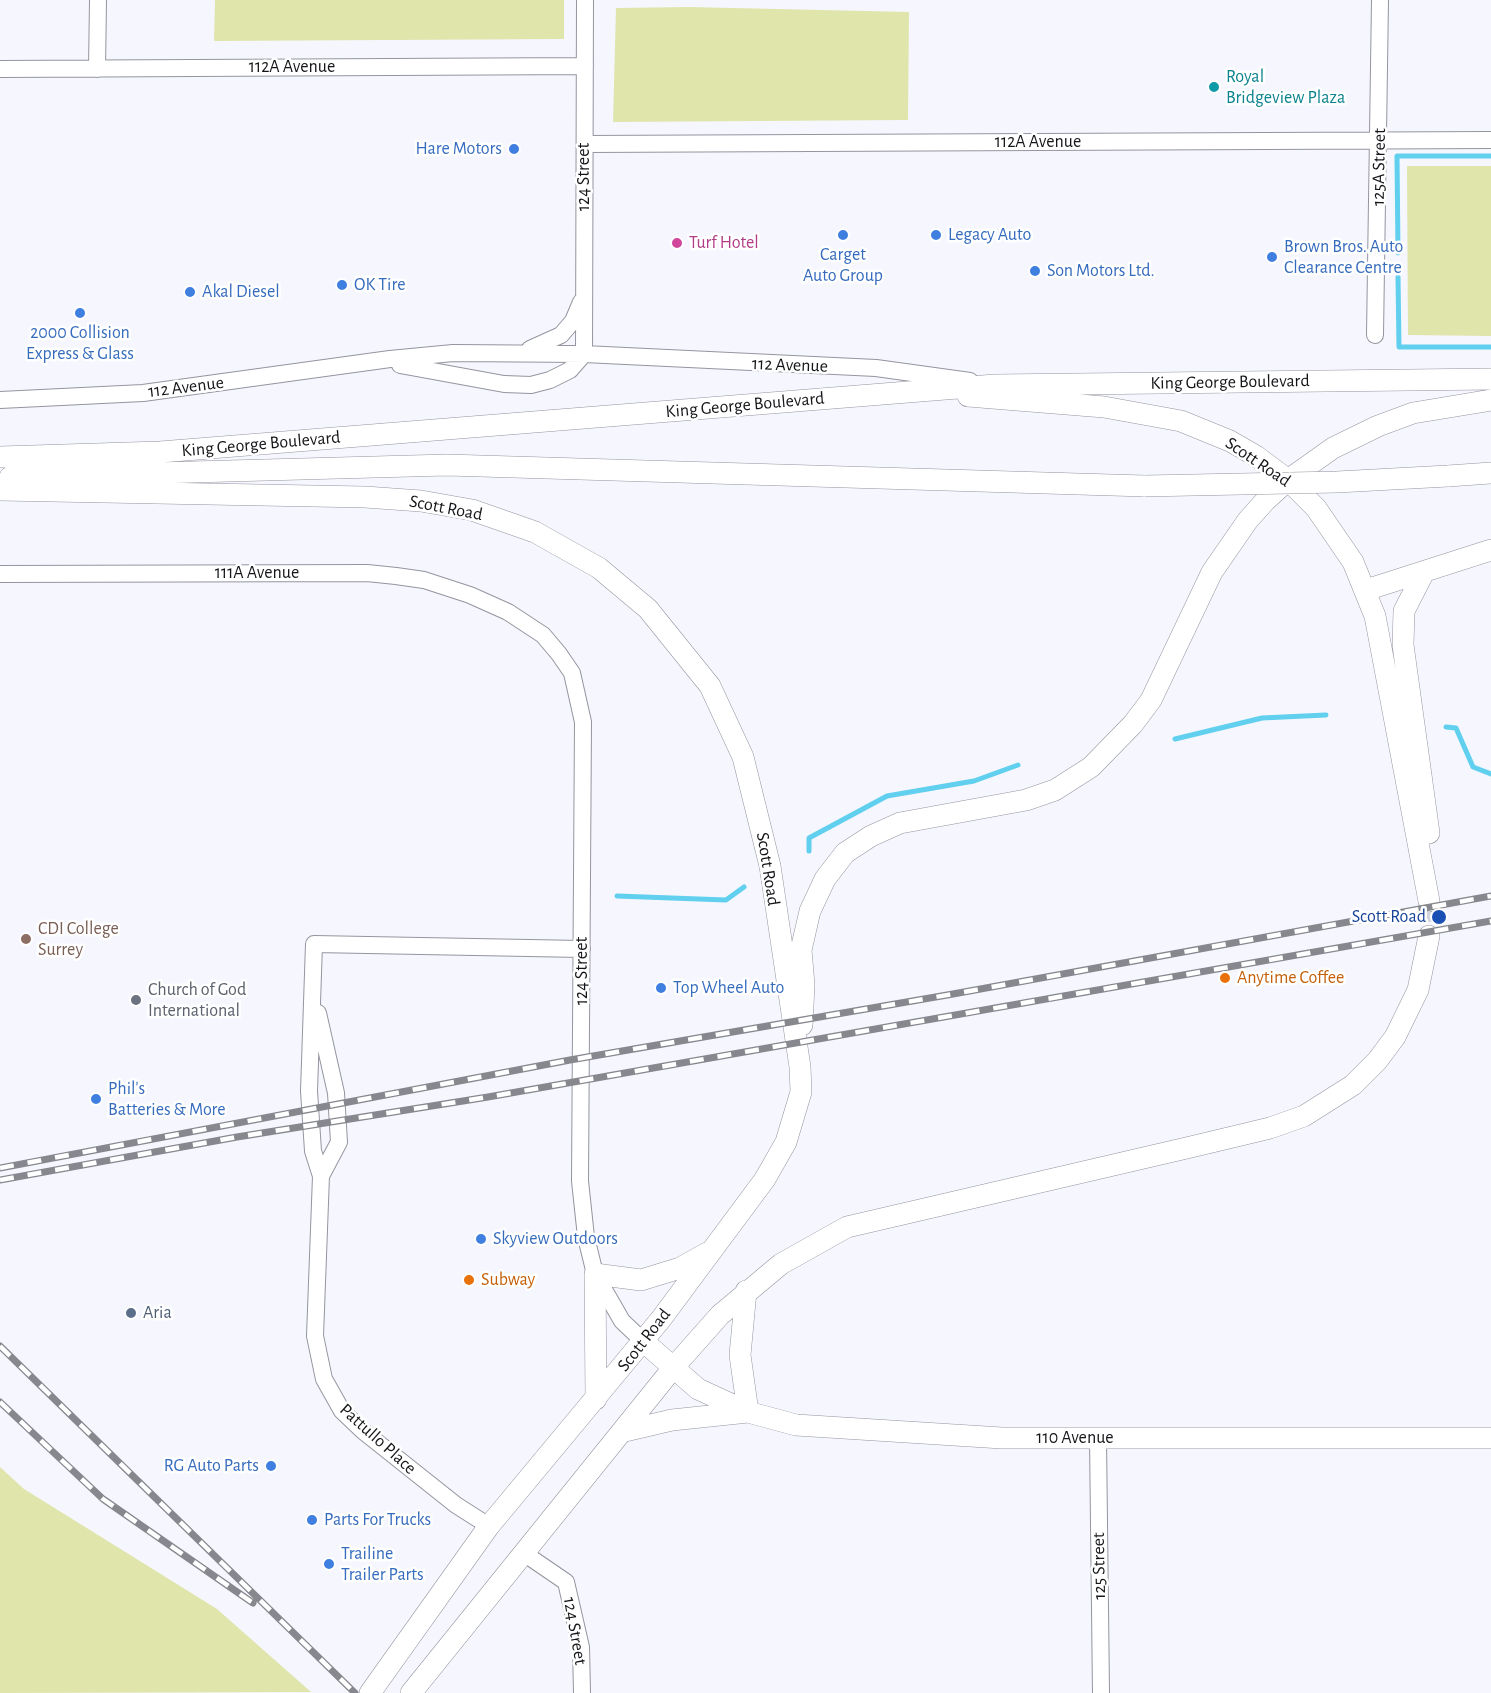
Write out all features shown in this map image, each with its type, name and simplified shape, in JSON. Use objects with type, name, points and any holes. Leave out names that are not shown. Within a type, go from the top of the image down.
[{"type":"main road","name":"King George Boulevard","points":[[0,457],[171,451],[994,385],[1491,379]]},
{"type":"main road","name":"Scott Road","points":[[926,391],[1016,402],[1104,407],[1181,421],[1230,441],[1288,480],[1316,508],[1337,537],[1366,590],[1389,681],[1428,894],[1433,859],[1402,627],[1409,597],[1424,572]]},
{"type":"main road","points":[[800,1067],[804,985],[801,950],[810,911],[825,879],[845,853],[871,836],[900,823],[1026,800],[1055,790],[1091,767],[1133,724],[1151,700],[1212,572],[1248,520],[1288,480],[1333,448],[1378,426],[1413,413],[1491,400]]},
{"type":"main road","name":"King George Boulevard","points":[[0,477],[447,465],[1145,486],[1302,484],[1491,473]]},
{"type":"main road","name":"Scott Road","points":[[0,490],[365,497],[421,501],[472,510],[535,532],[599,568],[648,609],[710,686],[743,757],[770,866],[800,1067],[799,1103],[786,1142],[765,1179],[712,1250],[643,1341],[489,1526],[370,1693]]},
{"type":"main road","points":[[1366,590],[1491,550]]},
{"type":"main road","points":[[411,1693],[674,1368],[720,1315],[781,1264],[847,1227],[1206,1144],[1270,1128],[1304,1116],[1353,1085],[1377,1061],[1395,1037],[1418,990],[1430,936]]},
{"type":"main road","points":[[596,1399],[595,1274],[641,1280],[680,1268],[712,1250]]},
{"type":"main road","points":[[625,1431],[672,1420],[748,1412],[740,1355],[746,1291]]},
{"type":"main road","name":"110 Avenue","points":[[643,1341],[698,1389],[748,1412],[796,1425],[1002,1437],[1491,1438]]},
{"type":"street","points":[[96,69],[98,0]]},
{"type":"street","name":"124 Street","points":[[584,354],[585,0]]},
{"type":"street","name":"125A Street","points":[[1375,335],[1380,140],[1380,0]]},
{"type":"street","name":"112A Avenue","points":[[0,69],[585,66]]},
{"type":"street","name":"112A Avenue","points":[[585,144],[1491,140]]},
{"type":"street","points":[[515,353],[546,344],[561,335],[577,314],[584,289]]},
{"type":"street","name":"112 Avenue","points":[[0,400],[103,397],[430,355],[515,353],[584,354],[876,368],[994,385]]},
{"type":"street","name":"112 Avenue","points":[[372,363],[420,367],[521,386],[541,383],[556,377],[576,365],[584,354]]},
{"type":"street","name":"111A Avenue","points":[[0,574],[367,573],[424,580],[470,595],[508,612]]},
{"type":"street","name":"124 Street","points":[[508,612],[543,635],[559,654],[572,673],[579,697],[582,722],[580,1180],[586,1237],[595,1274],[622,1322],[643,1341]]},
{"type":"street","name":"Pattullo Place","points":[[489,1526],[456,1505],[363,1431],[332,1396],[324,1379],[315,1336],[321,1176],[313,1150],[309,1091],[314,944],[582,949]]},
{"type":"street","name":"Pattullo Place","points":[[313,992],[336,1093],[339,1142],[321,1176]]},
{"type":"street","name":"125 Street","points":[[1098,1438],[1101,1693]]},
{"type":"street","name":"124 Street","points":[[525,1554],[566,1582],[581,1647],[582,1693]]},
{"type":"green space","points":[[215,0],[564,0],[564,39],[214,41]]},
{"type":"green space","points":[[689,7],[909,12],[908,120],[613,122],[616,8]]},
{"type":"green space","points":[[1407,166],[1491,166],[1491,336],[1408,335]]},
{"type":"green space","points":[[0,1467],[24,1489],[217,1609],[311,1692],[0,1693]]},
{"type":"waterway","points":[[1398,253],[1397,156],[1491,156]]},
{"type":"waterway","points":[[1398,277],[1399,347],[1491,347]]},
{"type":"waterway","points":[[1175,739],[1262,718],[1326,715]]},
{"type":"waterway","points":[[1446,727],[1456,728],[1473,767],[1491,774]]},
{"type":"waterway","points":[[809,851],[809,838],[887,796],[974,781],[1018,765]]},
{"type":"waterway","points":[[617,896],[726,900],[744,887]]},
{"type":"tunnel","points":[[1429,901],[1429,936]]},
{"type":"railway","points":[[0,1168],[570,1060],[953,994],[1491,896]]},
{"type":"railway","points":[[0,1180],[237,1137],[488,1097],[1491,921]]},
{"type":"railway","points":[[0,1346],[355,1693]]},
{"type":"railway","points":[[0,1402],[103,1499],[253,1603]]},
{"type":"place","name":"Royal Bridgeview Plaza","points":[[1214,87]]},
{"type":"place","name":"Hare Motors","points":[[514,149]]},
{"type":"place","name":"Carget Auto Group","points":[[843,235]]},
{"type":"place","name":"Legacy Auto","points":[[936,235]]},
{"type":"place","name":"Turf Hotel","points":[[677,243]]},
{"type":"place","name":"Brown Bros. Auto Clearance Centre","points":[[1272,257]]},
{"type":"place","name":"Son Motors Ltd.","points":[[1035,271]]},
{"type":"place","name":"OK Tire","points":[[342,285]]},
{"type":"place","name":"Akal Diesel","points":[[190,292]]},
{"type":"place","name":"2000 Collision Express & Glass","points":[[80,313]]},
{"type":"place","name":"Scott Road","points":[[1439,917]]},
{"type":"place","name":"CDI College Surrey","points":[[26,939]]},
{"type":"place","name":"Anytime Coffee","points":[[1225,978]]},
{"type":"place","name":"Top Wheel Auto","points":[[661,988]]},
{"type":"place","name":"Church of God International","points":[[136,1000]]},
{"type":"place","name":"Phil's Batteries & More","points":[[96,1099]]},
{"type":"place","name":"Skyview Outdoors","points":[[481,1239]]},
{"type":"place","name":"Subway","points":[[469,1280]]},
{"type":"place","name":"Aria","points":[[131,1313]]},
{"type":"place","name":"RG Auto Parts","points":[[271,1466]]},
{"type":"place","name":"Parts For Trucks","points":[[312,1520]]},
{"type":"place","name":"Trailine Trailer Parts","points":[[329,1564]]}]
